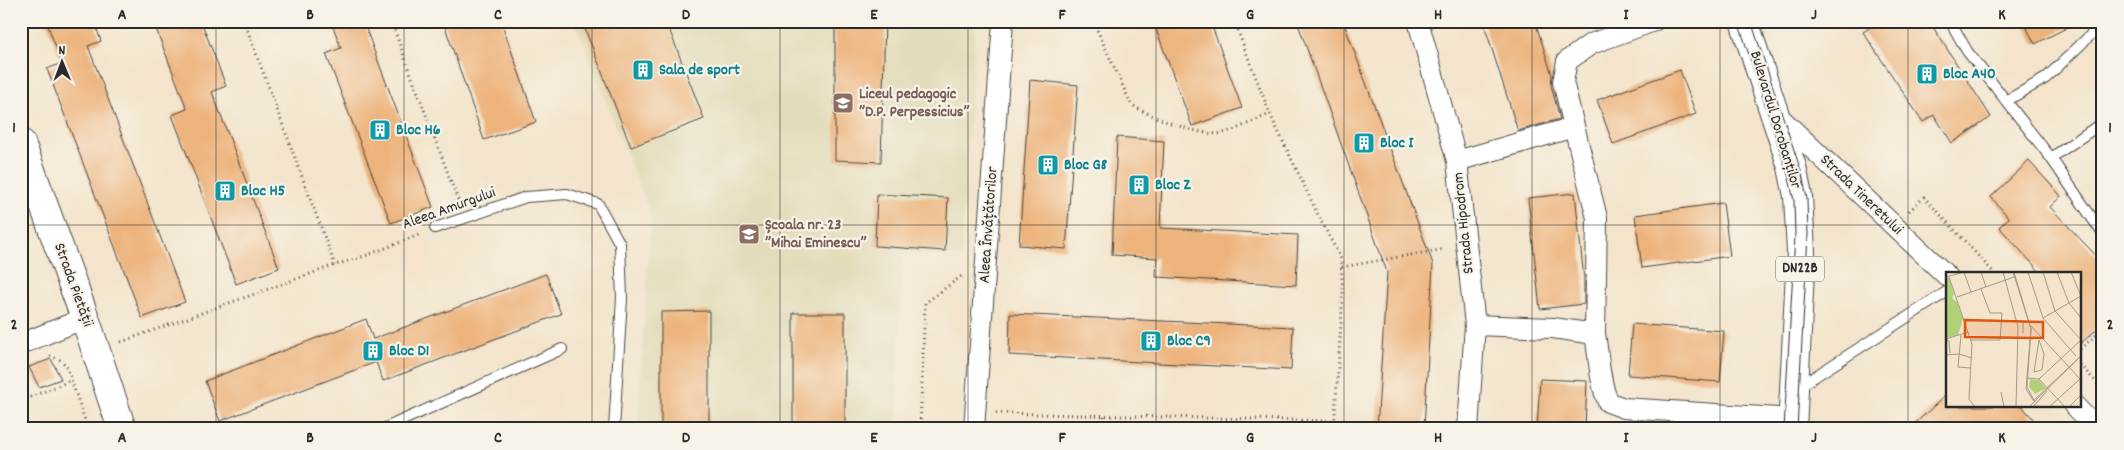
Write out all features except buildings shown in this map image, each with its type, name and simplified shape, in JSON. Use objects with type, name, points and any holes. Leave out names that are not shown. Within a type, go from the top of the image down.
[{"type":"main road","name":"Bulevardul Dorobanților","points":[[1744,21],[1792,167],[1801,220],[1792,424]]},
{"type":"main road","name":"Strada Pietății","points":[[21,143],[85,318],[122,429]]},
{"type":"street","name":"Aleea Învățătorilor","points":[[974,421],[1003,21]]},
{"type":"street","name":"Strada Hipodrom","points":[[1418,21],[1457,161],[1475,325],[1468,429]]},
{"type":"street","points":[[1654,21],[1591,44],[1568,61],[1563,82],[1598,218],[1595,334],[1600,360],[1601,386],[1608,402],[1624,408],[1792,424]]},
{"type":"street","name":"Strada Tineretului","points":[[1775,113],[1946,275]]},
{"type":"street","points":[[1457,161],[1574,128]]},
{"type":"street","points":[[21,344],[85,318]]},
{"type":"street","points":[[1475,325],[1553,328],[1595,334]]},
{"type":"lane","points":[[1950,21],[1966,51],[2051,158],[2103,234]]},
{"type":"lane","points":[[2006,101],[2046,78],[2103,23]]},
{"type":"lane","points":[[2051,158],[2096,127],[2103,127]]},
{"type":"lane","name":"Aleea Amurgului","points":[[435,228],[526,197],[567,194],[598,204],[620,244],[622,298],[614,429]]},
{"type":"lane","points":[[1794,389],[1946,292]]},
{"type":"lane","points":[[383,429],[562,349]]},
{"type":"path","points":[[244,21],[335,265]]},
{"type":"path","points":[[391,21],[465,218]]},
{"type":"path","points":[[1093,21],[1131,104],[1142,112],[1194,130],[1216,133],[1222,133],[1270,114]]},
{"type":"path","points":[[1234,21],[1270,114],[1341,259],[1344,294],[1334,429]]},
{"type":"path","points":[[1894,225],[1924,197],[1993,272]]},
{"type":"path","name":"Aleea Amurgului","points":[[96,351],[335,265],[368,255],[435,228]]},
{"type":"path","points":[[1342,267],[1444,249]]},
{"type":"path","points":[[920,429],[925,303],[966,273]]},
{"type":"path","points":[[2082,347],[2103,329]]},
{"type":"path","points":[[44,356],[60,360],[66,365],[88,429]]},
{"type":"path","points":[[2082,367],[2103,389]]},
{"type":"path","points":[[21,401],[72,380]]},
{"type":"path","points":[[974,421],[1104,416],[1335,421]]},
{"type":"path","points":[[1104,416],[1104,429]]},
{"type":"shaded area","name":"Școala nr. 23 ”Mihai Eminescu”","points":[[575,21],[976,21],[961,256],[903,254],[896,429],[637,429],[651,216]]},
{"type":"tram line","points":[[1738,21],[1789,178],[1794,201],[1795,235],[1784,429]]},
{"type":"tram line","points":[[1751,21],[1802,174],[1807,199],[1808,235],[1797,429]]},
{"type":"place","name":"Sala de sport","points":[[643,70]]},
{"type":"place","name":"Bloc A40","points":[[1927,74]]},
{"type":"place","name":"Liceul pedagogic ”D.P. Perpessicius”","points":[[843,103]]},
{"type":"place","name":"Bloc H6","points":[[380,130]]},
{"type":"place","name":"Bloc I","points":[[1364,143]]},
{"type":"place","name":"Bloc G8","points":[[1048,165]]},
{"type":"place","name":"Bloc Z","points":[[1139,185]]},
{"type":"place","name":"Bloc H5","points":[[225,191]]},
{"type":"place","name":"Școala nr. 23 ”Mihai Eminescu”","points":[[749,234]]},
{"type":"place","name":"Bloc C9","points":[[1151,341]]},
{"type":"place","name":"Bloc D1","points":[[373,351]]}]
